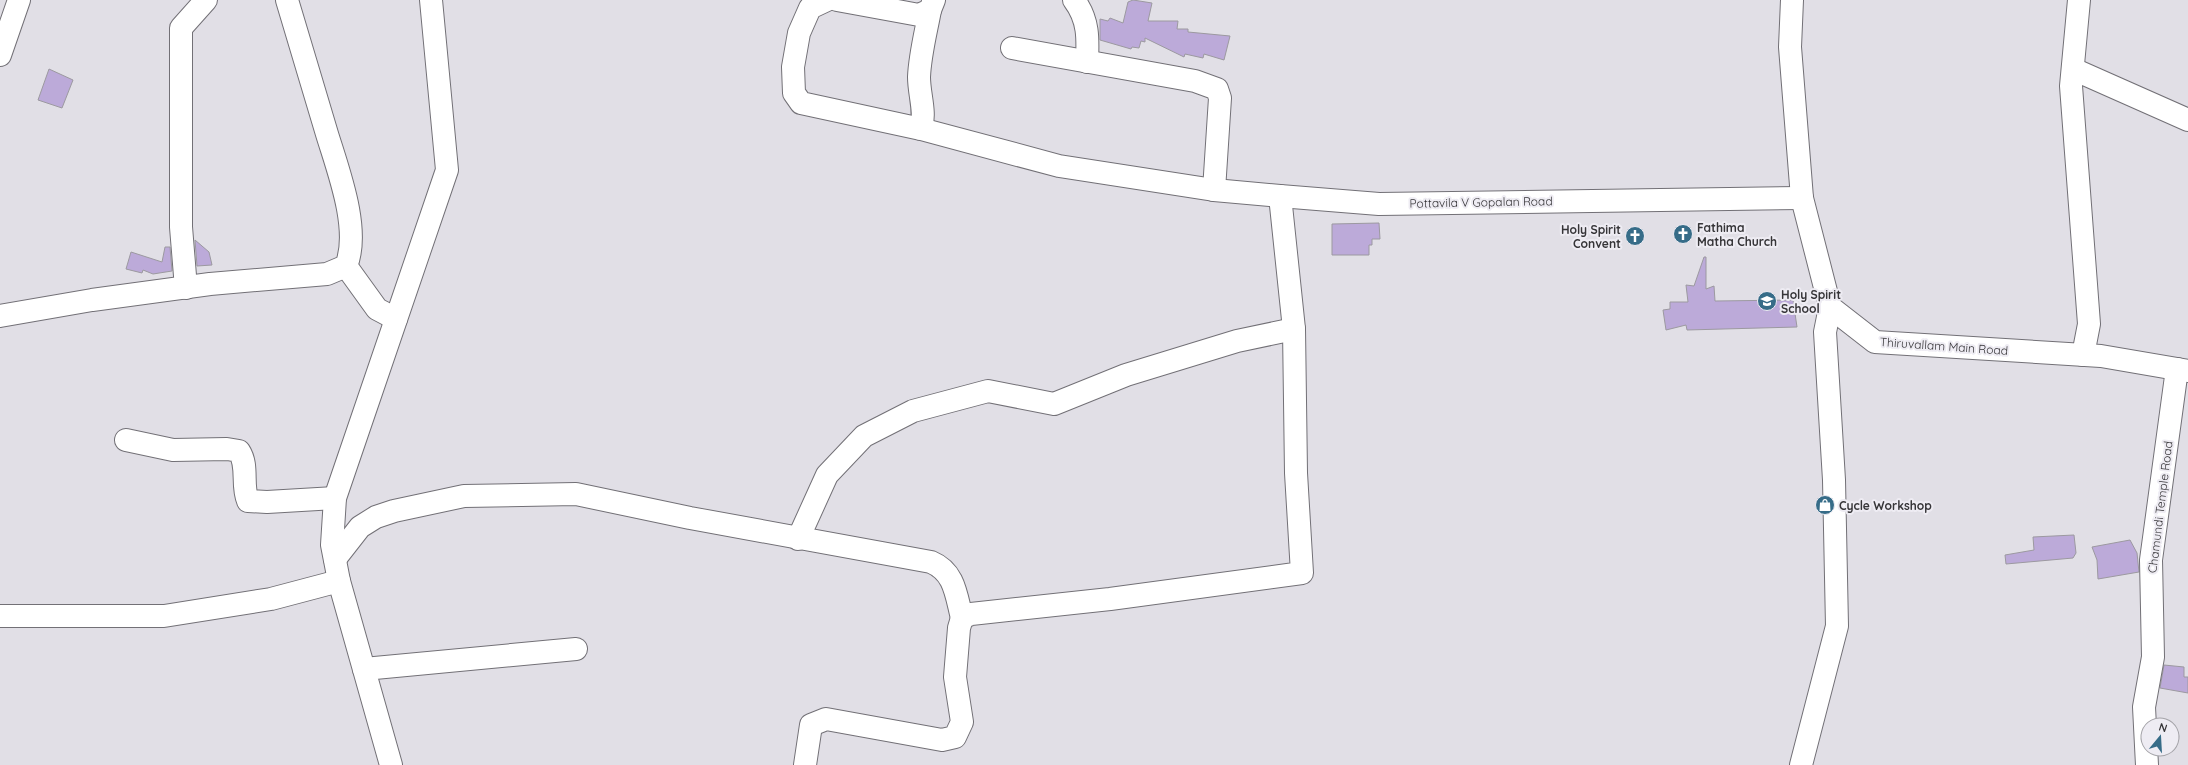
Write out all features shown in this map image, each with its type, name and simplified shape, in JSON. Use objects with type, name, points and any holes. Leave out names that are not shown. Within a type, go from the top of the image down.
[{"type":"street","points":[[0,55],[19,0]]},
{"type":"street","points":[[186,288],[181,228],[181,28],[206,0]]},
{"type":"street","points":[[0,316],[186,288],[327,274],[346,266],[351,254],[351,238],[343,185],[288,0]]},
{"type":"street","points":[[391,765],[339,581],[332,545],[335,498],[448,170],[431,0]]},
{"type":"street","name":"Pottavila V Gopalan Road","points":[[826,0],[810,8],[799,33],[793,73],[794,93],[801,102],[921,129],[1059,166],[1214,190],[1379,204],[1802,198]]},
{"type":"street","points":[[837,0],[919,15],[932,5]]},
{"type":"street","points":[[1074,0],[1082,12],[1087,26],[1087,62]]},
{"type":"street","points":[[1792,0],[1790,47],[1802,198],[1830,308],[1825,332],[1834,480],[1837,626],[1801,765]]},
{"type":"street","points":[[2079,0],[2071,86],[2089,324],[2083,355]]},
{"type":"street","points":[[921,129],[924,117],[919,77],[921,54],[932,5]]},
{"type":"street","points":[[1012,48],[1195,81],[1217,89],[1220,98],[1214,190]]},
{"type":"street","points":[[2073,69],[2188,120]]},
{"type":"street","points":[[962,618],[971,614],[1110,599],[1302,573],[1296,473],[1294,329],[1280,196]]},
{"type":"street","points":[[346,266],[377,309],[396,319]]},
{"type":"street","name":"Thiruvallam Main Road","points":[[1830,308],[1875,342],[2101,356],[2183,370]]},
{"type":"street","points":[[798,539],[827,475],[864,436],[913,411],[988,391],[1054,404],[1126,376],[1237,341],[1294,329]]},
{"type":"street","name":"Chamundi Temple Road","points":[[2147,765],[2144,707],[2153,657],[2151,560],[2183,370]]},
{"type":"street","points":[[126,440],[173,450],[227,449],[240,452],[244,458],[245,493],[248,501],[261,502],[335,498]]},
{"type":"street","points":[[335,559],[360,527],[376,517],[425,503],[464,496],[576,494],[798,539],[932,562],[941,566],[951,579],[962,618],[959,628],[955,677],[962,722],[955,737],[942,740],[826,719],[811,725],[805,765]]},
{"type":"street","points":[[0,616],[164,616],[271,599],[339,581]]},
{"type":"street","points":[[364,668],[576,649]]},
{"type":"building","points":[[1133,0],[1152,3],[1148,21],[1178,21],[1177,29],[1188,29],[1188,32],[1230,36],[1224,60],[1204,54],[1203,58],[1185,54],[1184,57],[1145,38],[1145,42],[1141,41],[1139,48],[1132,47],[1131,49],[1100,40],[1100,19],[1108,21],[1110,18],[1123,23],[1128,2]]},
{"type":"building","points":[[49,69],[73,80],[62,108],[38,100]]},
{"type":"building","points":[[1379,223],[1380,239],[1372,239],[1372,245],[1369,245],[1369,255],[1332,255],[1332,224]]},
{"type":"building","points":[[195,240],[209,252],[212,265],[197,266]]},
{"type":"building","points":[[165,247],[170,247],[172,271],[153,274],[143,270],[142,273],[126,269],[131,252],[162,262]]},
{"type":"building","points":[[1704,257],[1706,257],[1706,289],[1714,286],[1715,301],[1793,300],[1797,327],[1687,330],[1686,325],[1666,330],[1663,310],[1670,309],[1670,302],[1688,302],[1686,285],[1694,286]]},
{"type":"building","points":[[2074,535],[2076,553],[2073,558],[2006,564],[2005,555],[2034,550],[2033,537]]},
{"type":"building","points":[[2130,540],[2137,553],[2139,572],[2098,579],[2097,560],[2092,547]]},
{"type":"building","points":[[2164,665],[2184,667],[2184,677],[2188,677],[2188,693],[2160,688]]},
{"type":"place","name":"Fathima Matha Church","points":[[1683,234]]},
{"type":"place","name":"Holy Spirit Convent","points":[[1635,236]]},
{"type":"place","name":"Holy Spirit School","points":[[1767,301]]},
{"type":"place","name":"Cycle Workshop","points":[[1825,505]]}]
